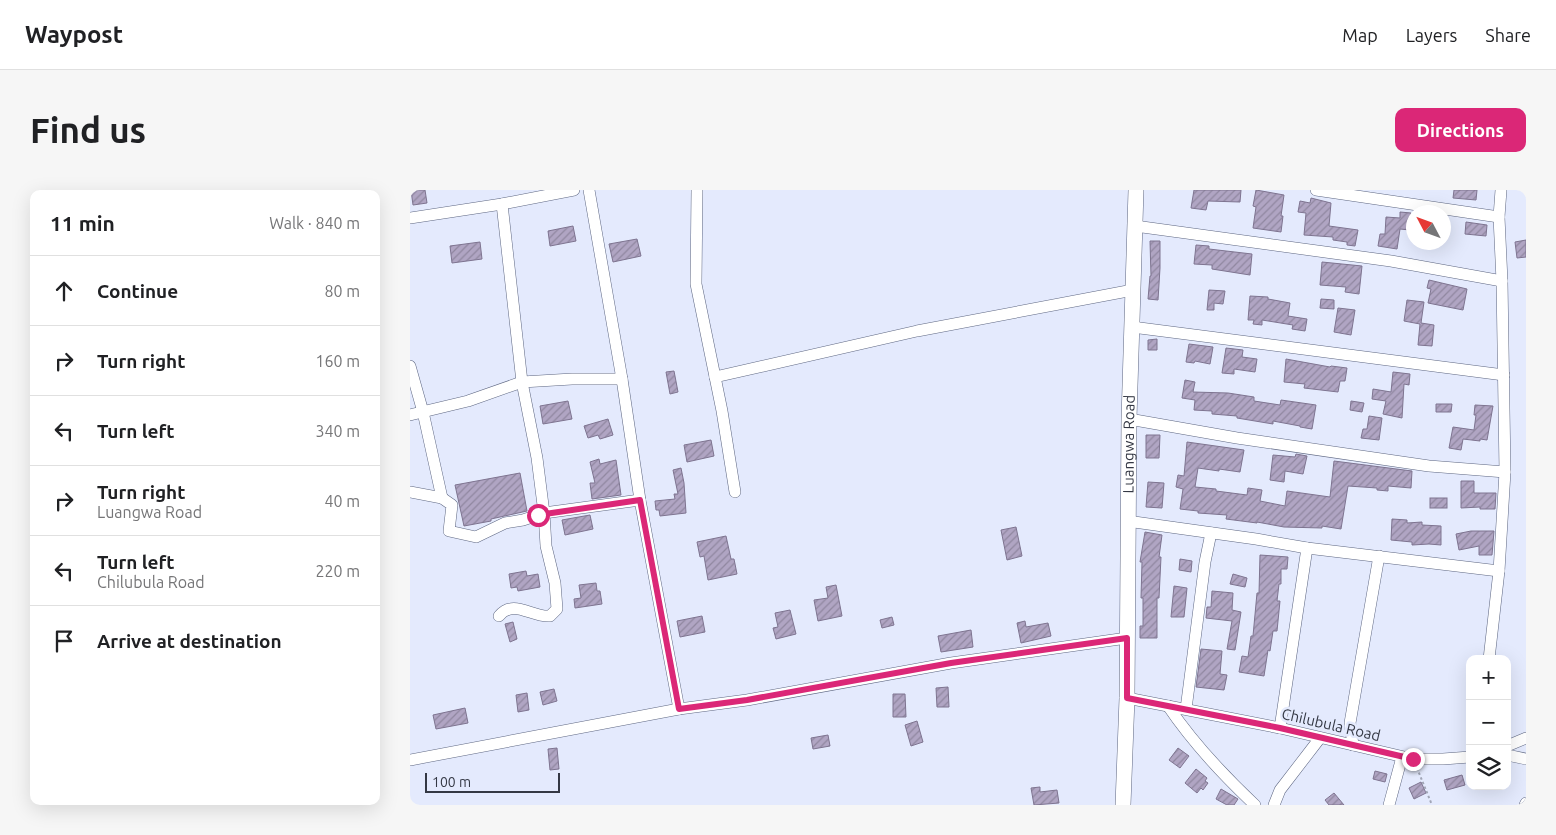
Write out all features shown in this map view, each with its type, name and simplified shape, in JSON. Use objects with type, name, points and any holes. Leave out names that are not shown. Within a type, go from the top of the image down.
[{"type":"street","points":[[410,218],[502,204],[574,190]]},
{"type":"street","points":[[589,190],[622,379],[640,500],[679,709]]},
{"type":"street","points":[[697,190],[696,284],[715,377],[735,492]]},
{"type":"street","name":"Luangwa Road","points":[[1123,805],[1127,698],[1129,419],[1136,190]]},
{"type":"street","points":[[1316,190],[1499,217]]},
{"type":"street","points":[[1489,655],[1499,571],[1505,472],[1499,217],[1501,190]]},
{"type":"street","points":[[499,616],[502,612],[514,608],[546,616],[554,614],[557,610],[555,583],[546,546],[537,458],[522,382],[502,204]]},
{"type":"street","points":[[1135,226],[1391,261],[1502,281]]},
{"type":"street","points":[[715,377],[917,332],[1133,290]]},
{"type":"street","points":[[1132,327],[1504,375]]},
{"type":"street","points":[[410,366],[423,412],[442,498]]},
{"type":"street","points":[[410,415],[468,400],[522,382],[622,379]]},
{"type":"street","points":[[1129,419],[1237,438],[1429,466],[1505,472]]},
{"type":"street","points":[[410,492],[442,498],[452,505],[449,531],[476,537],[505,523],[523,520],[544,513],[640,500]]},
{"type":"street","points":[[1127,521],[1307,548],[1499,571]]},
{"type":"street","points":[[1186,709],[1205,562],[1211,533]]},
{"type":"street","points":[[1280,728],[1307,548]]},
{"type":"street","points":[[1353,745],[1350,723],[1379,556]]},
{"type":"street","points":[[410,760],[679,709],[747,700],[951,663],[1127,638]]},
{"type":"street","name":"Chilubula Road","points":[[1127,698],[1280,728],[1407,758],[1466,757]]},
{"type":"street","points":[[1168,706],[1191,739],[1215,766],[1255,805]]},
{"type":"street","points":[[1274,805],[1280,790],[1320,738]]},
{"type":"street","points":[[1509,745],[1526,738]]},
{"type":"street","points":[[1511,756],[1526,759]]},
{"type":"street","points":[[1390,805],[1407,758]]},
{"type":"path","points":[[1407,758],[1432,805]]},
{"type":"building","points":[[411,190],[425,190],[427,203],[413,205]]},
{"type":"building","points":[[1194,190],[1241,190],[1240,202],[1208,201],[1206,210],[1191,208]]},
{"type":"building","points":[[1256,190],[1284,195],[1281,232],[1253,228],[1256,207],[1253,206]]},
{"type":"building","points":[[1454,190],[1477,190],[1476,200],[1453,198]]},
{"type":"building","points":[[1311,198],[1331,203],[1329,226],[1358,230],[1355,246],[1347,245],[1347,242],[1333,240],[1333,237],[1304,235],[1306,213],[1298,212],[1300,201],[1310,203]]},
{"type":"building","points":[[1400,212],[1406,213],[1406,230],[1400,229],[1397,249],[1378,246],[1380,234],[1385,234],[1386,217],[1400,218]]},
{"type":"building","points":[[1466,222],[1487,225],[1486,236],[1465,234]]},
{"type":"building","points":[[573,226],[576,241],[550,246],[548,231]]},
{"type":"building","points":[[637,239],[641,256],[613,262],[609,244]]},
{"type":"building","points":[[1526,240],[1526,257],[1517,258],[1515,242]]},
{"type":"building","points":[[1150,241],[1160,241],[1158,300],[1148,299],[1151,276]]},
{"type":"building","points":[[480,242],[482,259],[452,263],[450,246]]},
{"type":"building","points":[[1196,245],[1209,246],[1209,249],[1252,254],[1250,275],[1212,269],[1212,265],[1194,264]]},
{"type":"building","points":[[1322,262],[1362,266],[1359,294],[1345,292],[1346,287],[1320,285]]},
{"type":"building","points":[[1429,280],[1467,289],[1463,310],[1428,303],[1431,289],[1427,288]]},
{"type":"building","points":[[1209,290],[1225,291],[1223,304],[1214,303],[1214,310],[1207,310]]},
{"type":"building","points":[[1250,296],[1268,297],[1268,299],[1290,303],[1288,316],[1307,319],[1305,331],[1292,329],[1293,325],[1262,320],[1262,325],[1253,324],[1254,320],[1248,320]]},
{"type":"building","points":[[1321,299],[1334,300],[1334,309],[1320,308]]},
{"type":"building","points":[[1407,300],[1424,302],[1421,323],[1434,325],[1432,346],[1418,345],[1420,324],[1404,321]]},
{"type":"building","points":[[1338,308],[1355,310],[1351,335],[1334,332]]},
{"type":"building","points":[[1157,339],[1157,350],[1148,350],[1148,340]]},
{"type":"building","points":[[1189,344],[1213,347],[1210,364],[1195,361],[1194,363],[1186,362]]},
{"type":"building","points":[[1226,348],[1243,350],[1242,357],[1257,359],[1255,372],[1234,369],[1234,374],[1222,373]]},
{"type":"building","points":[[1286,359],[1347,368],[1345,381],[1340,381],[1338,392],[1304,388],[1305,384],[1284,382]]},
{"type":"building","points":[[674,371],[678,392],[670,394],[666,372]]},
{"type":"building","points":[[1393,372],[1410,374],[1409,385],[1404,384],[1402,418],[1383,414],[1386,401],[1372,399],[1373,389],[1391,392]]},
{"type":"building","points":[[1185,380],[1195,382],[1193,392],[1228,393],[1254,397],[1254,401],[1280,405],[1281,400],[1316,405],[1312,429],[1273,421],[1273,424],[1237,418],[1237,416],[1212,414],[1212,411],[1194,410],[1195,400],[1182,398]]},
{"type":"building","points":[[568,401],[572,419],[543,424],[540,406]]},
{"type":"building","points":[[1351,401],[1364,403],[1362,412],[1350,410]]},
{"type":"building","points":[[1436,404],[1452,404],[1451,412],[1436,412]]},
{"type":"building","points":[[1475,405],[1493,406],[1487,440],[1463,439],[1461,450],[1449,448],[1453,427],[1474,430]]},
{"type":"building","points":[[1369,416],[1382,418],[1379,440],[1361,438],[1363,429],[1367,429]]},
{"type":"building","points":[[608,419],[613,435],[600,439],[598,435],[588,438],[584,426]]},
{"type":"building","points":[[1146,435],[1160,435],[1159,458],[1146,458]]},
{"type":"building","points":[[711,440],[714,456],[687,462],[684,445]]},
{"type":"building","points":[[1187,442],[1244,450],[1240,472],[1198,468],[1195,487],[1247,495],[1248,488],[1262,490],[1260,501],[1285,506],[1287,491],[1330,497],[1334,461],[1412,471],[1411,488],[1388,486],[1388,491],[1377,490],[1377,488],[1348,486],[1341,529],[1322,526],[1322,528],[1284,527],[1226,519],[1227,515],[1198,513],[1198,511],[1180,509],[1183,489],[1176,487],[1178,475],[1184,476]]},
{"type":"building","points":[[1296,454],[1307,456],[1303,474],[1285,471],[1284,482],[1270,480],[1273,455],[1295,457]]},
{"type":"building","points":[[599,459],[600,464],[616,460],[621,495],[592,499],[590,483],[595,483],[590,462]]},
{"type":"building","points":[[681,468],[686,513],[660,516],[659,510],[656,510],[655,501],[675,499],[674,494],[678,494],[673,470]]},
{"type":"building","points":[[520,473],[527,511],[464,526],[455,485]]},
{"type":"building","points":[[1461,481],[1474,481],[1474,493],[1496,493],[1495,509],[1480,509],[1480,507],[1461,508]]},
{"type":"building","points":[[1148,482],[1164,483],[1162,508],[1146,507]]},
{"type":"building","points":[[1430,498],[1447,498],[1447,508],[1430,508]]},
{"type":"building","points":[[590,515],[593,529],[565,535],[562,520]]},
{"type":"building","points":[[1392,519],[1407,520],[1407,523],[1422,522],[1422,525],[1441,526],[1441,545],[1412,545],[1412,542],[1391,540]]},
{"type":"building","points":[[1016,527],[1022,556],[1007,560],[1001,530]]},
{"type":"building","points":[[1471,531],[1494,531],[1492,555],[1479,555],[1479,546],[1459,550],[1456,534]]},
{"type":"building","points":[[1145,532],[1162,535],[1159,557],[1161,557],[1159,598],[1157,598],[1157,638],[1140,638],[1140,626],[1143,626],[1143,598],[1141,598],[1142,562],[1140,562]]},
{"type":"building","points":[[726,536],[731,559],[734,559],[737,574],[708,580],[704,556],[700,557],[697,542]]},
{"type":"building","points":[[1260,555],[1288,557],[1287,569],[1281,569],[1281,584],[1279,584],[1277,601],[1280,601],[1277,631],[1273,631],[1264,676],[1239,672],[1242,656],[1248,657],[1251,636],[1253,636],[1257,593],[1259,593]]},
{"type":"building","points":[[1180,559],[1192,561],[1191,572],[1179,570]]},
{"type":"building","points":[[526,571],[527,576],[538,574],[540,587],[518,591],[517,587],[511,588],[509,574]]},
{"type":"building","points":[[1233,574],[1247,578],[1245,587],[1230,584]]},
{"type":"building","points":[[596,583],[597,591],[600,591],[602,604],[575,608],[574,599],[581,598],[579,585]]},
{"type":"building","points":[[836,585],[842,616],[818,621],[814,600],[828,598],[826,587]]},
{"type":"building","points":[[1174,586],[1187,588],[1184,617],[1171,617]]},
{"type":"building","points":[[1212,591],[1233,593],[1232,610],[1241,612],[1235,650],[1227,649],[1232,621],[1206,618],[1207,607],[1211,607]]},
{"type":"building","points":[[790,610],[796,634],[776,639],[773,628],[778,627],[775,613]]},
{"type":"building","points":[[702,616],[705,632],[680,637],[677,621]]},
{"type":"building","points":[[892,617],[894,625],[882,628],[880,620]]},
{"type":"building","points":[[1025,621],[1026,627],[1048,623],[1051,636],[1021,643],[1017,623]]},
{"type":"building","points":[[513,622],[517,639],[510,642],[505,624]]},
{"type":"building","points":[[971,630],[973,647],[941,652],[938,636]]},
{"type":"building","points":[[1201,649],[1222,651],[1220,674],[1227,675],[1224,690],[1196,687]]},
{"type":"building","points":[[948,687],[949,707],[937,707],[936,688]]},
{"type":"building","points":[[554,689],[557,701],[543,705],[540,692]]},
{"type":"building","points":[[527,693],[529,710],[518,712],[516,695]]},
{"type":"building","points":[[893,694],[905,694],[906,717],[893,717]]},
{"type":"building","points":[[465,708],[468,723],[436,729],[433,715]]},
{"type":"building","points":[[917,721],[923,742],[911,746],[905,725]]},
{"type":"building","points":[[828,735],[830,746],[813,749],[811,738]]},
{"type":"building","points":[[557,748],[559,769],[550,770],[548,749]]},
{"type":"building","points":[[1178,748],[1189,756],[1180,768],[1169,760]]},
{"type":"building","points":[[1196,769],[1207,778],[1205,781],[1208,783],[1203,790],[1201,788],[1197,793],[1185,783]]},
{"type":"building","points":[[1375,771],[1387,774],[1385,782],[1373,779]]},
{"type":"building","points":[[1462,775],[1465,785],[1447,790],[1444,780]]},
{"type":"building","points":[[1421,782],[1426,793],[1414,799],[1409,788]]},
{"type":"building","points":[[1040,787],[1040,792],[1057,790],[1059,803],[1034,805],[1031,788]]},
{"type":"building","points":[[1221,789],[1238,799],[1234,805],[1227,805],[1216,799]]},
{"type":"building","points":[[1334,793],[1344,805],[1329,805],[1325,800]]},
{"type":"route","points":[[538,515],[640,500],[679,709],[747,700],[951,663],[1127,638],[1127,698],[1280,728],[1413,759]]}]
